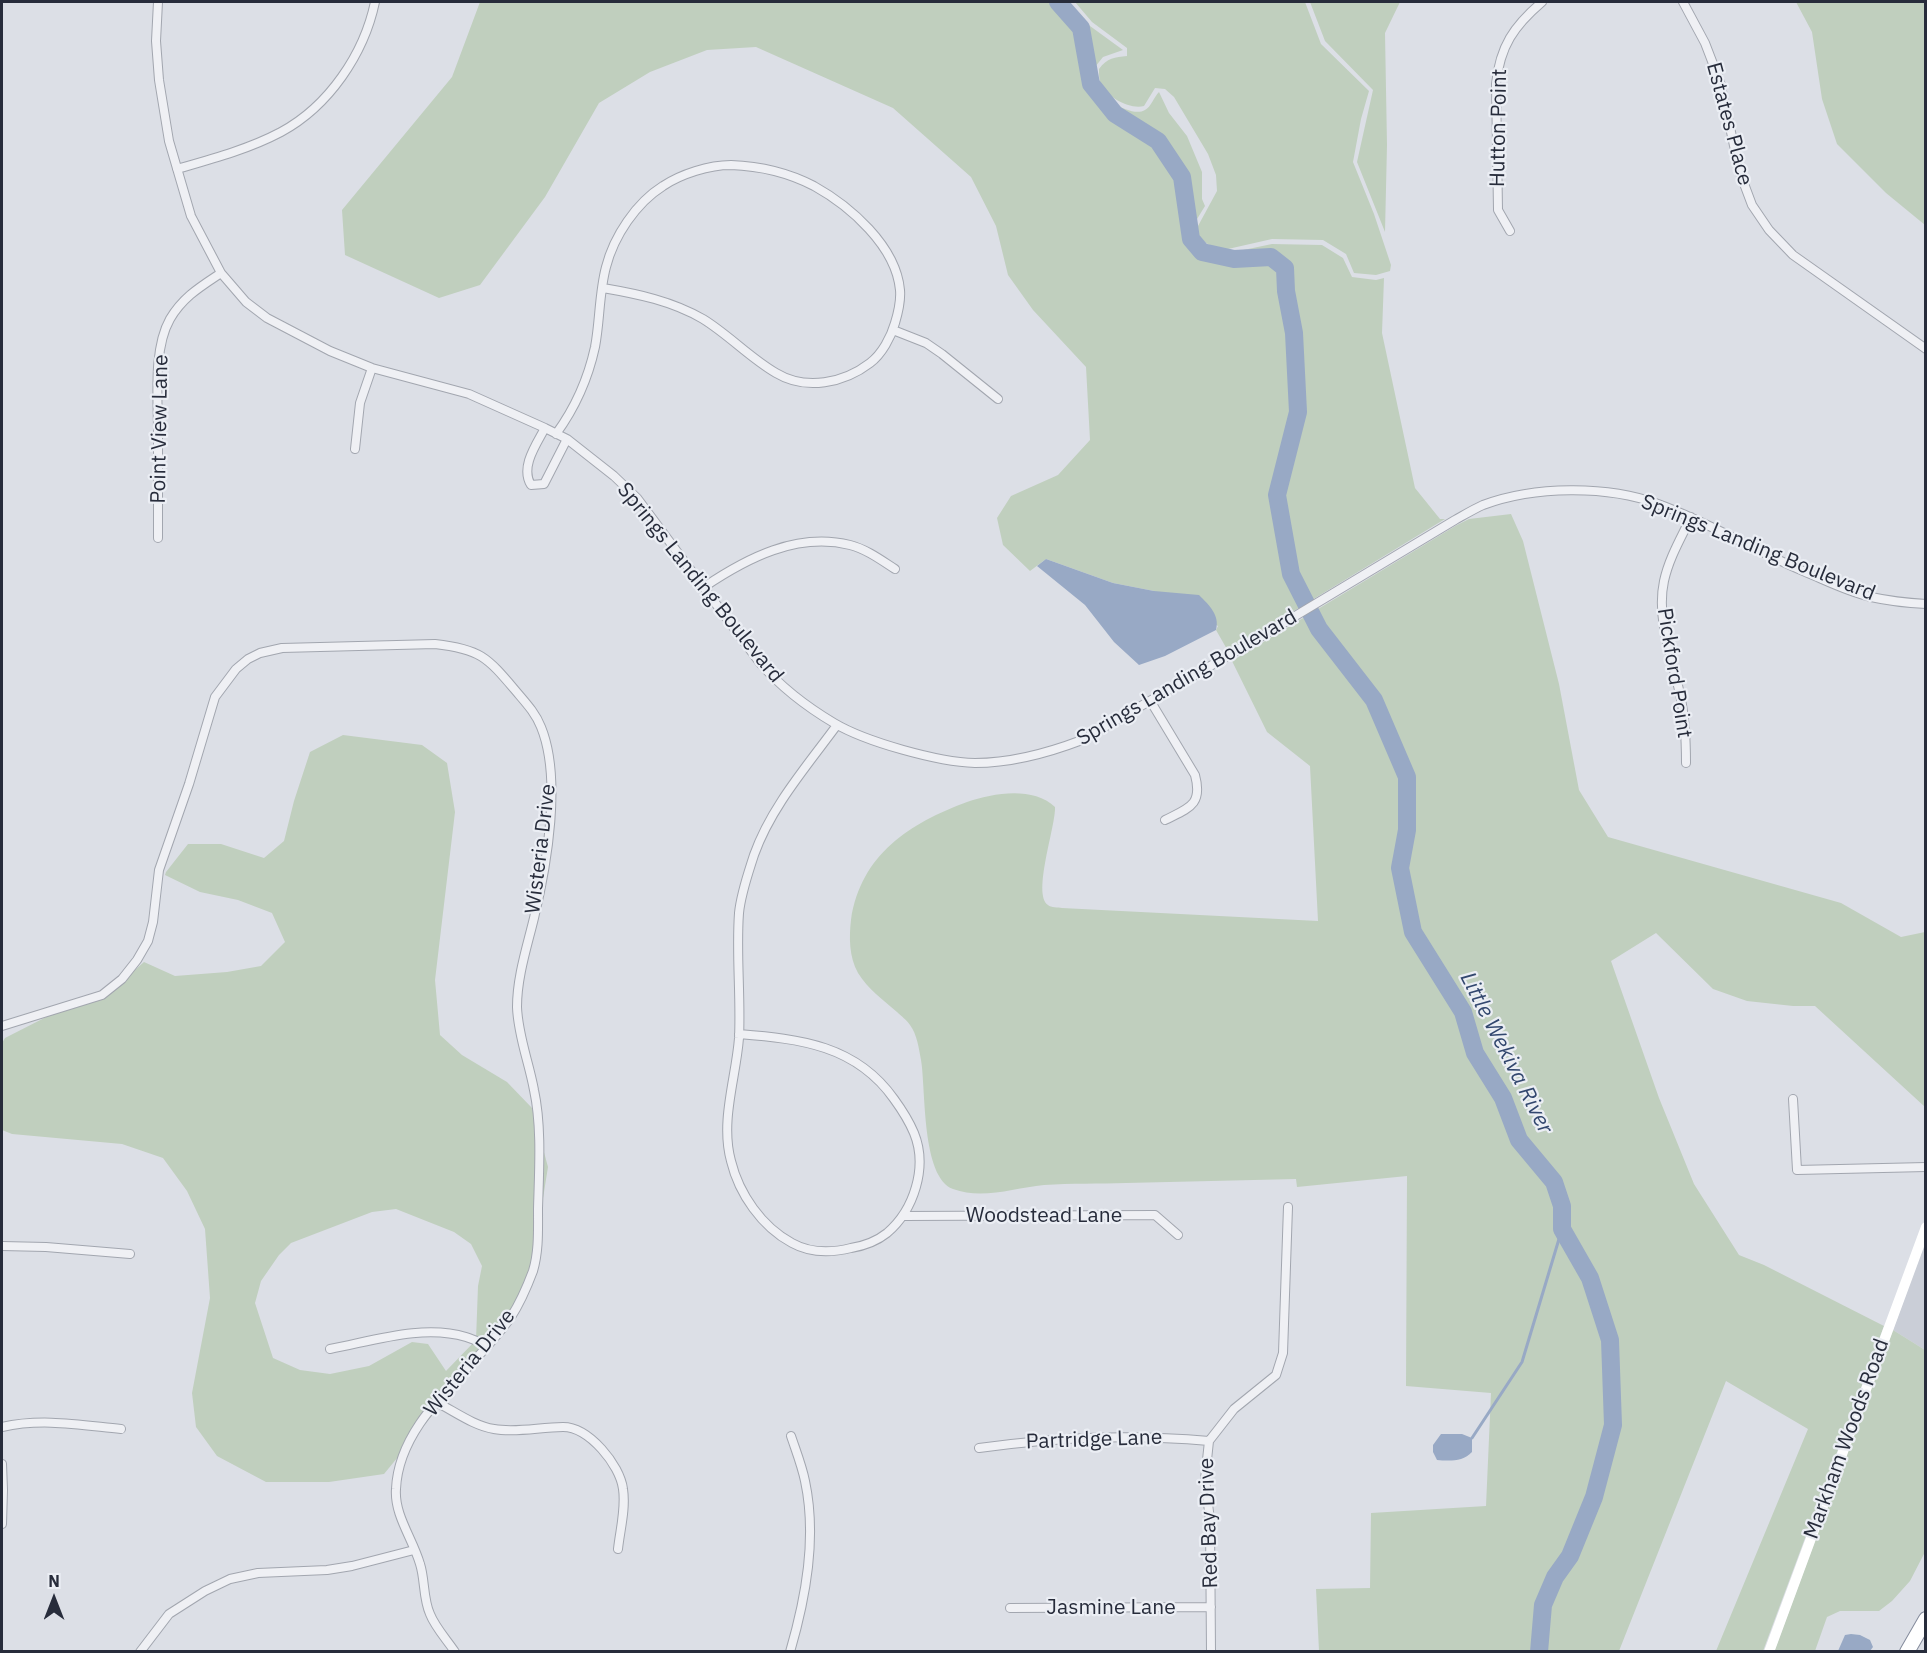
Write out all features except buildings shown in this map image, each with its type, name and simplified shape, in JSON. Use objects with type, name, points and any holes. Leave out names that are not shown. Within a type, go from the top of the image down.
[{"type":"highway","points":[[1907,1652],[1926,1619]]},
{"type":"main road","name":"Markham Woods Road","points":[[1768,1652],[1926,1227]]},
{"type":"street","name":"Springs Landing Boulevard","points":[[158,2],[156,41],[159,80],[169,141],[177,169],[191,216],[221,273],[246,302],[267,318],[296,334],[372,368],[469,394],[567,439],[614,476],[637,498],[760,663],[777,682],[837,725],[890,745],[943,760],[974,763],[996,762],[1053,751],[1082,741],[1464,515],[1514,496],[1563,490],[1595,491],[1656,503],[1691,517],[1779,560],[1869,597],[1926,604]]},
{"type":"street","points":[[177,169],[216,158],[281,132],[306,116],[330,93],[350,63],[369,24],[375,2]]},
{"type":"street","name":"Hutton Point","points":[[1510,231],[1498,210],[1496,84],[1498,66],[1510,36],[1524,18],[1542,2]]},
{"type":"street","name":"Estates Place","points":[[1683,2],[1705,43],[1719,82],[1740,173],[1752,205],[1769,230],[1793,255],[1926,350]]},
{"type":"street","points":[[556,434],[571,414],[581,393],[594,348],[606,267],[620,233],[630,216],[663,185],[707,168],[729,165],[771,170],[813,186],[845,208],[877,240],[896,272],[900,291],[899,311],[893,330],[882,351],[872,362],[853,374],[837,381],[819,383],[799,382],[778,375],[704,320],[682,308],[659,299],[603,288]]},
{"type":"street","name":"Point View Lane","points":[[158,538],[158,372],[162,343],[169,321],[191,292],[221,273]]},
{"type":"street","points":[[893,330],[926,343],[998,399]]},
{"type":"street","points":[[355,449],[360,403],[372,368]]},
{"type":"street","points":[[545,428],[526,468],[526,478],[531,485],[544,484],[567,439]]},
{"type":"street","name":"Pickford Point","points":[[1686,763],[1683,714],[1665,634],[1662,607],[1664,582],[1671,560],[1691,517]]},
{"type":"street","points":[[704,587],[760,553],[807,543],[832,542],[852,545],[895,569]]},
{"type":"street","name":"Wisteria Drive","points":[[2,1026],[102,995],[123,979],[137,960],[148,941],[153,922],[159,870],[189,784],[209,711],[224,684],[248,659],[260,653],[282,648],[435,644],[455,646],[473,651],[490,661],[534,712],[546,744],[551,802],[539,897],[519,981],[517,1006],[519,1029],[535,1091],[537,1109],[539,1169],[537,1249],[533,1269],[511,1317],[488,1346],[436,1402],[414,1432],[405,1451],[395,1490],[400,1515],[411,1536],[420,1563],[429,1613],[455,1652]]},
{"type":"street","points":[[1151,702],[1195,775],[1198,788],[1196,801],[1189,809],[1165,820]]},
{"type":"street","points":[[739,1034],[811,1042],[859,1065],[892,1095],[915,1135],[919,1153],[916,1189],[903,1216],[886,1234],[864,1245],[840,1251],[810,1250],[792,1243],[759,1216],[738,1182],[727,1143],[727,1120],[739,1034],[739,912],[744,887],[765,829],[782,801],[837,725]]},
{"type":"street","points":[[1793,1100],[1797,1170],[1926,1167]]},
{"type":"street","name":"Red Bay Drive","points":[[1211,1652],[1210,1520],[1205,1479],[1206,1457],[1209,1441],[1234,1408],[1276,1375],[1283,1353],[1288,1207]]},
{"type":"street","name":"Woodstead Lane","points":[[903,1216],[1155,1215],[1178,1235]]},
{"type":"street","points":[[2,1246],[130,1254]]},
{"type":"street","points":[[330,1349],[411,1334],[439,1333],[466,1336],[488,1346]]},
{"type":"street","points":[[436,1402],[493,1429],[565,1427],[584,1433],[602,1451],[620,1478],[624,1500],[618,1549]]},
{"type":"street","points":[[2,1427],[52,1421],[121,1429]]},
{"type":"street","points":[[790,1652],[808,1572],[810,1524],[804,1479],[791,1436]]},
{"type":"street","name":"Partridge Lane","points":[[979,1448],[1042,1440],[1125,1436],[1209,1441]]},
{"type":"street","points":[[2,1464],[2,1524]]},
{"type":"street","points":[[140,1652],[169,1614],[195,1596],[230,1579],[258,1573],[352,1566],[414,1550]]},
{"type":"street","name":"Jasmine Lane","points":[[1010,1608],[1212,1607]]},
{"type":"shaded area","points":[[1925,1242],[1925,1350],[1893,1330]]},
{"type":"green space","points":[[480,2],[1069,2],[1090,26],[1123,50],[1103,57],[1095,67],[1095,82],[1100,91],[1118,106],[1139,112],[1147,109],[1159,92],[1169,113],[1187,136],[1202,172],[1202,199],[1205,206],[1194,224],[1194,236],[1203,247],[1214,252],[1229,253],[1272,244],[1322,245],[1343,258],[1352,277],[1376,280],[1384,278],[1382,333],[1415,488],[1440,519],[1445,519],[1228,651],[1216,630],[1218,626],[1154,591],[1113,583],[1046,559],[1030,571],[1003,545],[997,518],[1011,496],[1058,475],[1090,440],[1086,367],[1033,310],[1008,275],[996,226],[971,177],[893,108],[756,47],[707,50],[650,72],[599,103],[545,197],[480,285],[439,298],[345,255],[342,210],[452,77]]},
{"type":"green space","points":[[1075,2],[1305,2],[1321,44],[1369,91],[1353,162],[1374,214],[1391,265],[1390,271],[1376,275],[1354,273],[1346,254],[1323,240],[1272,239],[1228,249],[1215,248],[1206,243],[1198,235],[1198,226],[1217,191],[1216,175],[1208,154],[1174,97],[1165,89],[1155,88],[1144,106],[1138,107],[1120,101],[1104,89],[1100,81],[1099,69],[1111,59],[1127,56],[1127,48],[1092,22]]},
{"type":"green space","points":[[1310,2],[1400,2],[1385,33],[1387,145],[1385,232],[1357,162],[1373,90],[1325,41]]},
{"type":"green space","points":[[1796,2],[1925,2],[1925,225],[1886,193],[1837,144],[1822,99],[1812,32]]},
{"type":"green space","points":[[1511,514],[1523,541],[1559,684],[1579,790],[1608,837],[1841,903],[1901,937],[1925,932],[1925,1107],[1815,1006],[1747,1001],[1713,989],[1656,933],[1611,961],[1659,1098],[1694,1184],[1739,1255],[1764,1265],[1884,1326],[1763,1651],[1716,1651],[1808,1429],[1726,1381],[1619,1651],[1319,1651],[1316,1589],[1370,1588],[1371,1513],[1486,1506],[1491,1393],[1406,1386],[1407,1176],[1297,1187],[1296,1179],[1054,1184],[987,1193],[953,1189],[943,1181],[935,1168],[930,1151],[921,1060],[914,1033],[907,1021],[862,979],[851,954],[850,927],[857,897],[865,877],[891,844],[908,831],[946,810],[989,796],[1012,793],[1036,796],[1055,807],[1042,888],[1044,898],[1051,907],[1318,921],[1310,766],[1267,732],[1232,661],[1457,525],[1469,519]]},
{"type":"green space","points":[[343,735],[422,745],[447,763],[455,812],[435,980],[440,1035],[462,1055],[507,1082],[532,1108],[548,1167],[532,1267],[522,1306],[384,1474],[329,1482],[266,1482],[217,1456],[196,1427],[192,1393],[210,1298],[205,1229],[187,1191],[163,1158],[122,1144],[12,1134],[2,1130],[2,1043],[5,1038],[56,1012],[115,987],[144,962],[175,976],[227,972],[261,966],[285,942],[272,913],[238,900],[200,892],[165,875],[188,844],[221,844],[264,858],[284,841],[310,752]],"holes":[[[396,1209],[454,1232],[471,1244],[482,1266],[478,1286],[476,1340],[446,1371],[428,1344],[412,1342],[369,1366],[330,1374],[300,1370],[273,1358],[255,1303],[261,1281],[279,1255],[291,1243],[372,1212]]]},
{"type":"green space","points":[[1893,1330],[1925,1350],[1925,1552],[1910,1581],[1892,1601],[1879,1611],[1840,1611],[1827,1617],[1815,1651],[1774,1652]]},
{"type":"water","points":[[1046,559],[1113,583],[1154,591],[1199,595],[1215,615],[1216,630],[1165,656],[1139,665],[1114,642],[1085,605],[1037,566]]},
{"type":"water","points":[[1441,1434],[1462,1434],[1472,1438],[1472,1452],[1460,1459],[1437,1460],[1433,1452],[1433,1445]]},
{"type":"water","points":[[1851,1634],[1870,1640],[1873,1647],[1870,1651],[1838,1651],[1845,1635]]},
{"type":"waterway","name":"Little Wekiva River","points":[[1058,2],[1081,28],[1091,84],[1115,114],[1158,141],[1182,177],[1191,239],[1202,252],[1234,259],[1271,257],[1285,268],[1286,291],[1294,333],[1298,412],[1277,495],[1291,574],[1319,629],[1374,700],[1407,777],[1407,830],[1400,868],[1413,932],[1463,1012],[1475,1053],[1503,1098],[1519,1140],[1554,1182],[1562,1206],[1562,1229],[1590,1278],[1610,1340],[1613,1425],[1594,1497],[1570,1556],[1555,1577],[1543,1605],[1539,1652]]},
{"type":"waterway","points":[[1472,1438],[1522,1362],[1562,1229]]}]
